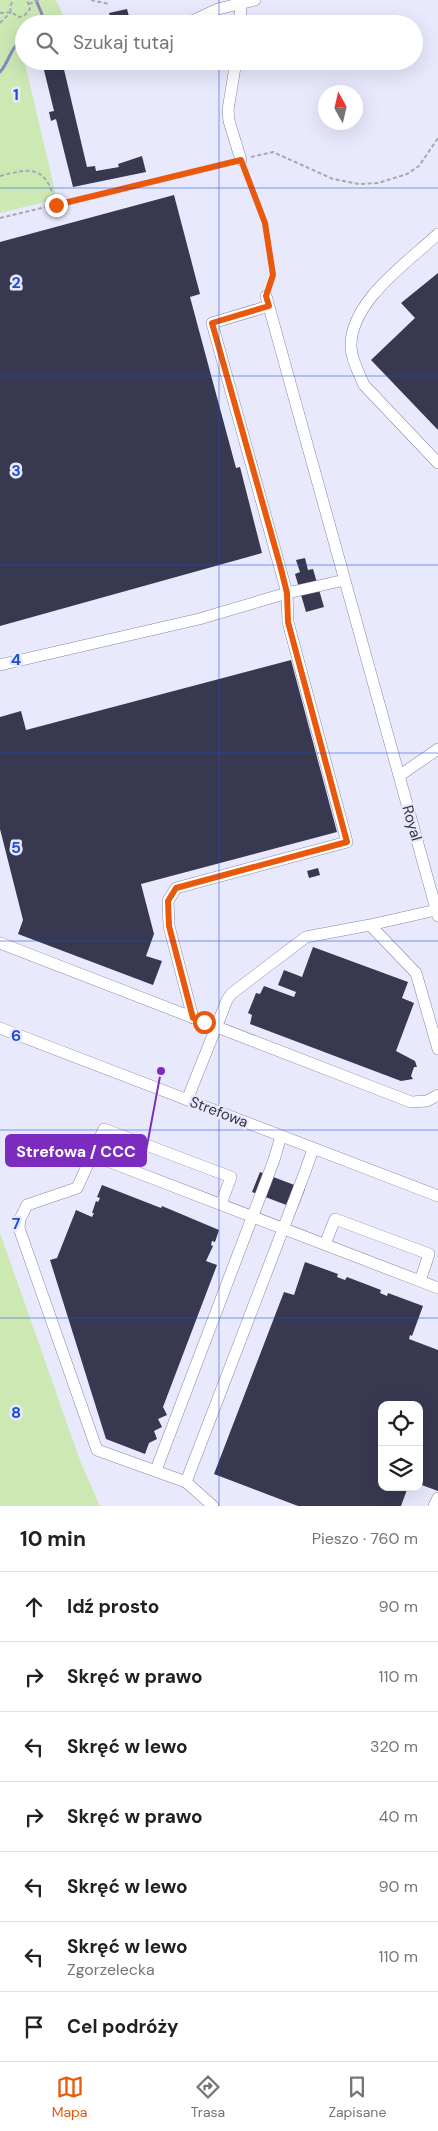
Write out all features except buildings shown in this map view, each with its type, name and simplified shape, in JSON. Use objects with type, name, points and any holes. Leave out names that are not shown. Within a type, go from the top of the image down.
[{"type":"street","points":[[205,15],[241,1],[255,0]]},
{"type":"street","points":[[240,15],[241,1]]},
{"type":"street","points":[[235,70],[228,110],[229,121],[241,160]]},
{"type":"street","points":[[438,234],[381,286],[364,306],[354,327],[351,349],[356,369],[364,385],[438,463]]},
{"type":"street","points":[[193,1018],[169,926],[168,901],[176,888],[347,842],[288,622],[287,593],[212,323],[268,301]]},
{"type":"street","name":"Royal","points":[[268,301],[437,913]]},
{"type":"street","points":[[0,665],[199,619],[287,593],[345,580]]},
{"type":"street","points":[[399,776],[438,749]]},
{"type":"street","points":[[187,1100],[227,1000],[232,994],[306,937],[437,913]]},
{"type":"street","points":[[370,925],[416,973],[438,1049]]},
{"type":"street","points":[[0,943],[411,1102],[427,1101],[438,1095]]},
{"type":"street","name":"Strefowa","points":[[0,1028],[438,1196]]},
{"type":"street","points":[[213,1506],[186,1482],[97,1450],[19,1228],[22,1212],[27,1205],[77,1188],[104,1129],[231,1176],[221,1204]]},
{"type":"street","points":[[156,1470],[274,1160],[280,1136]]},
{"type":"street","points":[[186,1482],[313,1148]]},
{"type":"street","points":[[92,1155],[438,1288]]},
{"type":"street","points":[[325,1244],[335,1219],[429,1254],[420,1281]]},
{"type":"street","points":[[434,1506],[438,1498]]},
{"type":"path","points":[[13,0],[10,7],[11,12],[15,16]]},
{"type":"path","points":[[25,15],[30,9],[27,0]]},
{"type":"path","points":[[29,4],[39,0]]},
{"type":"path","points":[[91,0],[109,4]]},
{"type":"path","points":[[0,13],[11,12]]},
{"type":"path","points":[[0,23],[11,12]]},
{"type":"path","points":[[0,218],[273,152],[333,179],[359,184],[378,183],[407,174],[420,166],[438,138]]},
{"type":"path","points":[[241,160],[265,223],[273,275],[268,301]]},
{"type":"path","points":[[0,176],[28,170],[36,172],[46,180],[56,205]]},
{"type":"green space","points":[[0,0],[56,0],[63,15],[15,15],[15,70],[26,70],[57,199],[0,213]]},
{"type":"green space","points":[[0,1233],[81,1463],[100,1506],[0,1506]]},
{"type":"waterway","points":[[36,0],[42,15]]},
{"type":"waterway","points":[[0,72],[15,47]]},
{"type":"place","name":"Strefowa / CCC","points":[[161,1071]]},
{"type":"route","points":[[56,205],[241,160],[265,223],[273,275],[266,296],[269,306],[212,323],[280,565],[287,593],[288,622],[347,842],[176,888],[168,901],[169,926],[193,1018],[204,1022]]}]
